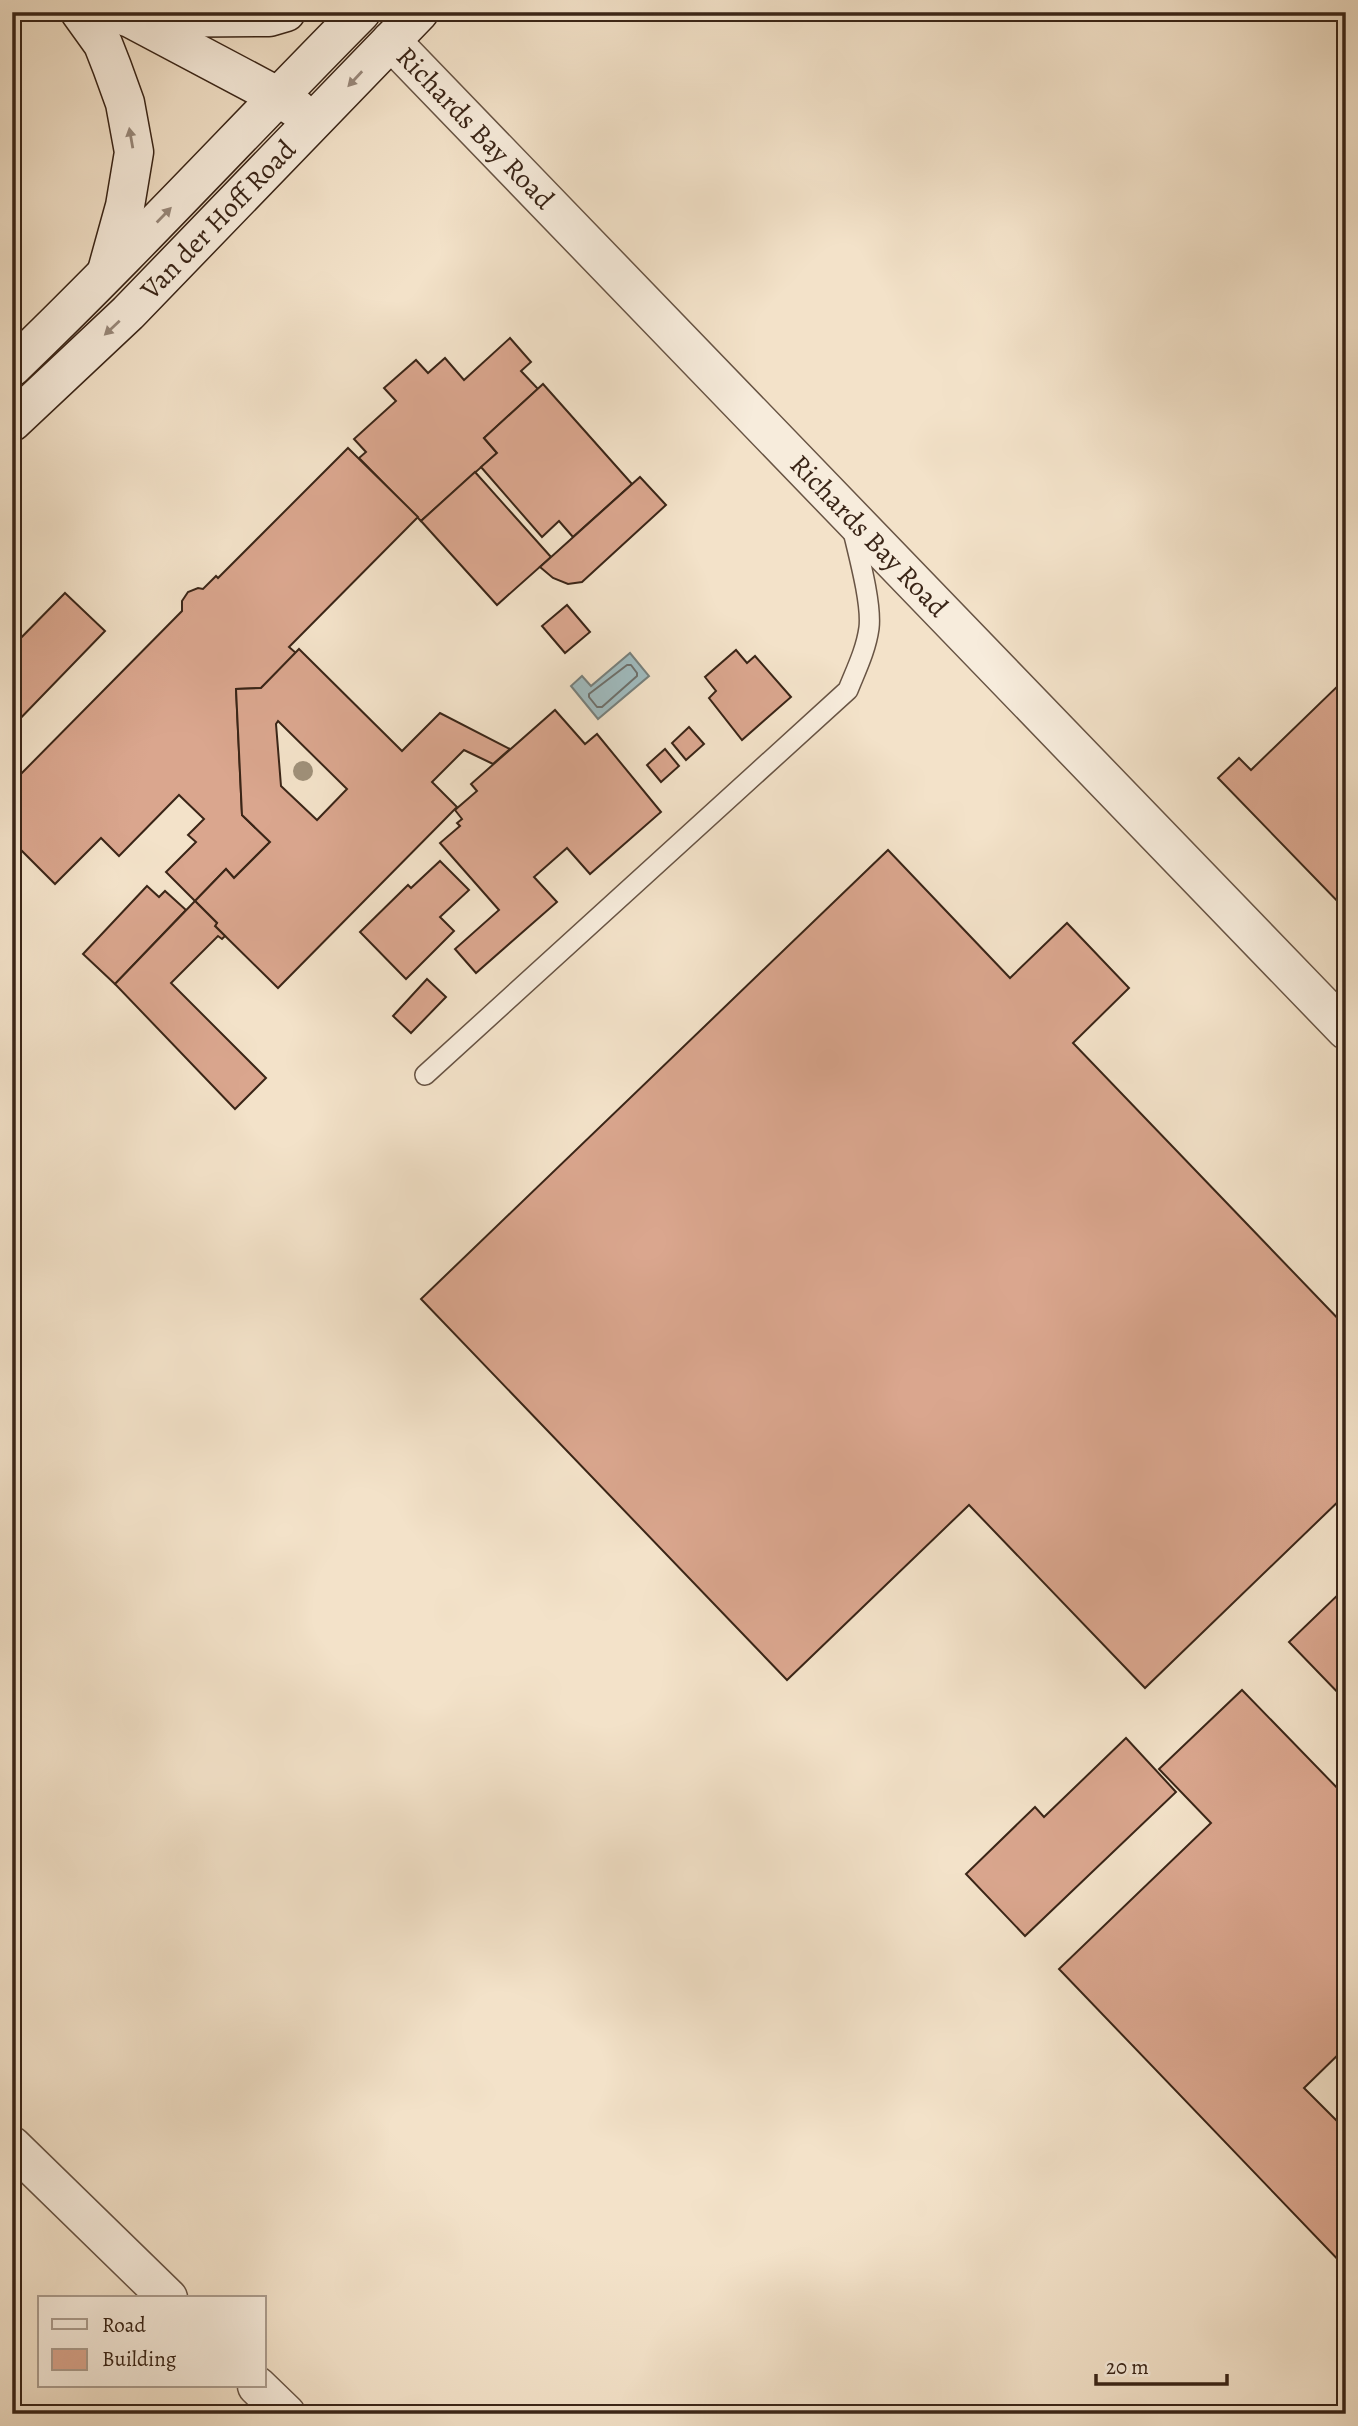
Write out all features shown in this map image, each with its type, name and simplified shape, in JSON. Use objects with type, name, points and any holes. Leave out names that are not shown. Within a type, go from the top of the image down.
[{"type":"main road","points":[[80,12],[103,44],[113,67],[125,103],[134,152],[125,206],[106,276]]},
{"type":"main road","points":[[122,15],[269,17],[286,12]]},
{"type":"main road","name":"Van der Hoff Road","points":[[12,367],[106,276],[361,12]]},
{"type":"main road","name":"Van der Hoff Road","points":[[13,420],[128,313],[419,12]]},
{"type":"main road","points":[[122,15],[278,96],[314,122]]},
{"type":"main road","name":"Richards Bay Road","points":[[391,41],[1346,1030]]},
{"type":"main road","points":[[12,2146],[166,2296]]},
{"type":"main road","points":[[259,2388],[286,2414]]},
{"type":"lane","points":[[425,1075],[848,690],[863,653],[869,627],[863,572],[849,515]]},
{"type":"water","points":[[630,653],[649,676],[598,719],[571,686],[582,676],[591,686]]},
{"type":"building","points":[[510,338],[531,362],[521,371],[538,389],[484,438],[497,453],[421,521],[359,458],[366,452],[354,439],[396,401],[384,388],[416,360],[428,373],[445,358],[464,380]]},
{"type":"building","points":[[543,384],[632,484],[573,537],[559,521],[542,537],[481,467],[497,453],[484,438]]},
{"type":"building","points":[[348,448],[418,517],[289,647],[296,653],[261,688],[236,689],[242,815],[270,842],[234,878],[226,869],[195,901],[166,872],[196,842],[188,835],[204,819],[179,795],[119,856],[101,838],[55,884],[12,841],[12,783],[182,611],[182,601],[188,592],[203,589],[216,576],[218,578]]},
{"type":"building","points":[[475,472],[551,557],[497,605],[421,521]]},
{"type":"building","points":[[640,477],[666,505],[582,582],[568,584],[553,578],[540,567]]},
{"type":"building","points":[[65,593],[105,631],[12,727],[12,647]]},
{"type":"building","points":[[567,605],[590,632],[565,653],[542,626]]},
{"type":"building","points":[[299,649],[402,751],[440,713],[510,749],[493,764],[464,750],[432,782],[457,807],[278,988],[215,926],[217,923],[195,901],[226,869],[234,878],[270,842],[242,815],[236,689],[261,688]],"holes":[[[278,721],[347,789],[317,820],[281,786],[276,724]]]},
{"type":"building","points":[[736,650],[747,663],[755,656],[791,697],[742,740],[709,698],[716,691],[705,677]]},
{"type":"building","points":[[1346,678],[1346,910],[1218,778],[1239,758],[1251,770]]},
{"type":"building","points":[[555,710],[585,744],[597,734],[661,812],[590,874],[567,848],[534,877],[557,902],[476,973],[455,949],[499,910],[440,843],[460,826],[457,823],[462,819],[455,810],[477,791],[471,784]]},
{"type":"building","points":[[689,727],[704,744],[686,760],[672,743]]},
{"type":"building","points":[[665,749],[679,766],[661,782],[647,765]]},
{"type":"building","points":[[888,850],[1010,978],[1067,923],[1129,988],[1073,1043],[1346,1327],[1346,1494],[1145,1688],[969,1505],[787,1680],[421,1299]]},
{"type":"building","points":[[440,861],[469,890],[440,917],[454,931],[406,979],[360,932],[408,885],[411,888]]},
{"type":"building","points":[[147,886],[159,897],[165,891],[186,910],[115,984],[83,954]]},
{"type":"building","points":[[195,901],[217,923],[215,926],[225,936],[222,939],[218,936],[171,983],[266,1078],[235,1109],[115,984]]},
{"type":"building","points":[[427,979],[446,997],[411,1033],[393,1016]]},
{"type":"building","points":[[1346,1587],[1346,1701],[1289,1642]]},
{"type":"building","points":[[1242,1690],[1346,1797],[1346,2047],[1304,2088],[1346,2130],[1346,2268],[1059,1969],[1211,1823],[1159,1769]]},
{"type":"building","points":[[1126,1738],[1176,1792],[1025,1936],[966,1874],[1035,1807],[1044,1817]]}]
